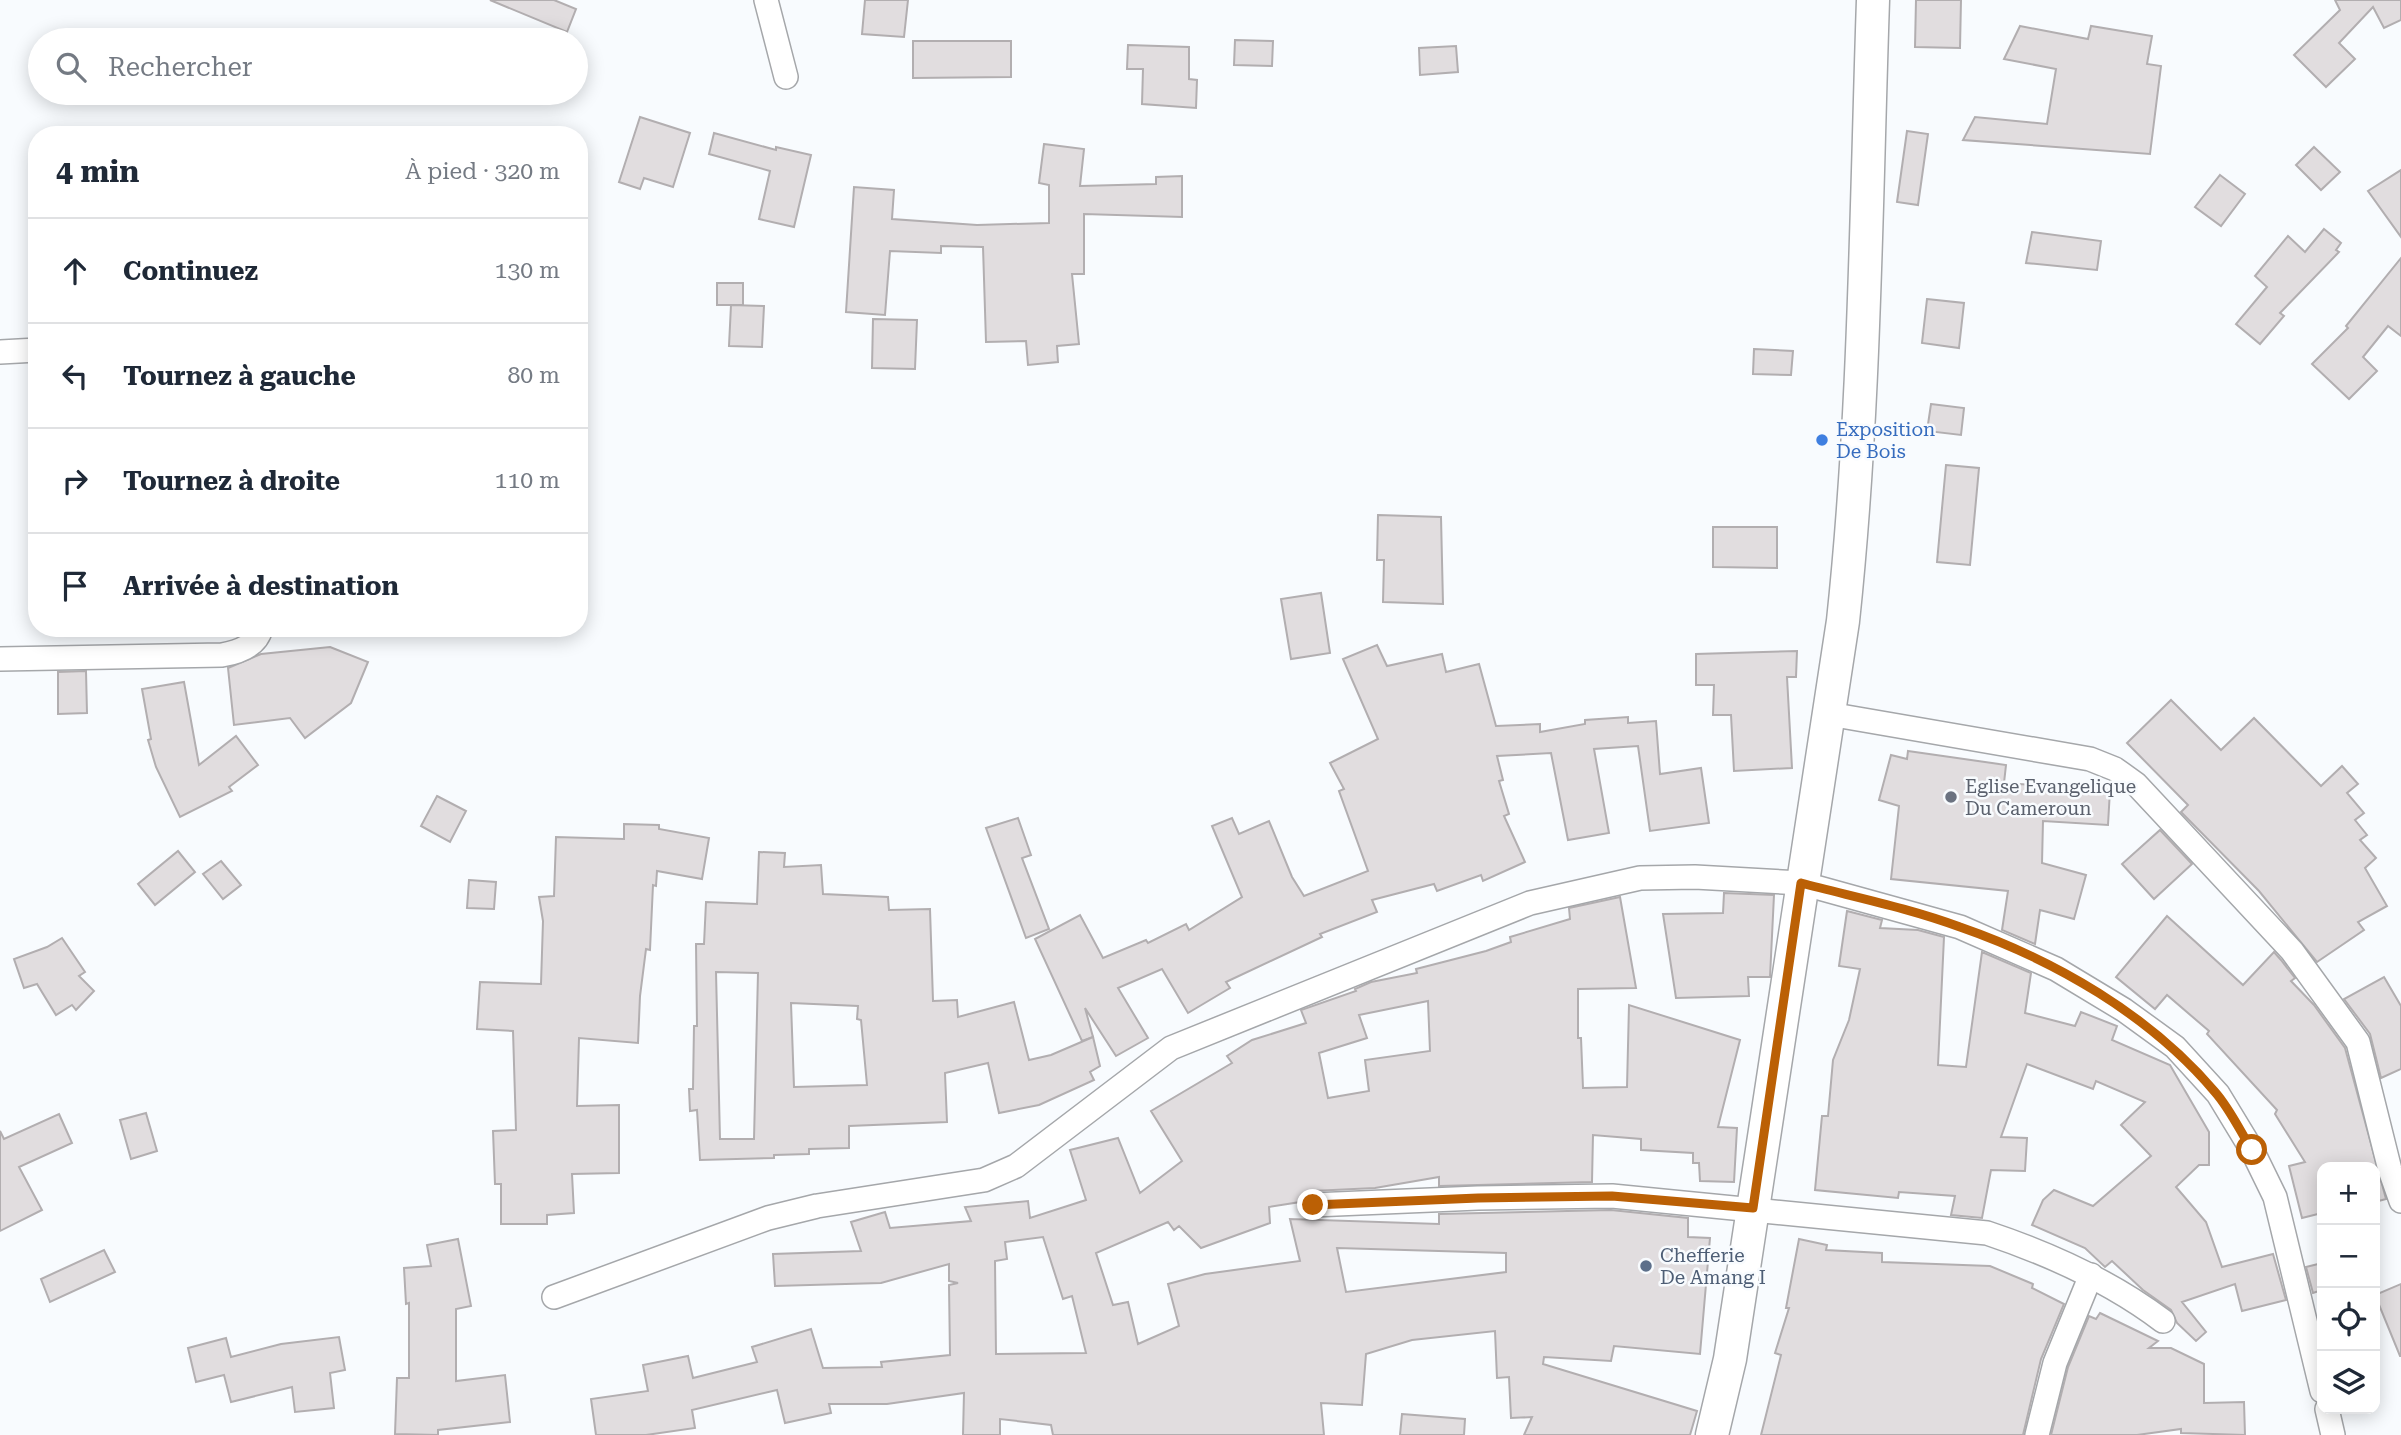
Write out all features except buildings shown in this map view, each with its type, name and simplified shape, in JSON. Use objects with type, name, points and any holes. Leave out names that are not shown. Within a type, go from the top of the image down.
[{"type":"main road","points":[[1712,1435],[1730,1359],[1829,714],[1852,540],[1873,0]]},
{"type":"street","points":[[766,0],[786,77]]},
{"type":"street","points":[[0,352],[28,350]]},
{"type":"street","points":[[0,659],[222,655],[241,652],[258,637]]},
{"type":"street","points":[[1829,714],[2090,759],[2115,769],[2136,784],[2292,951],[2358,1042],[2401,1201]]},
{"type":"street","points":[[554,1297],[768,1218],[817,1206],[984,1180],[1016,1166],[1171,1048],[1530,903],[1593,886],[1640,878],[1695,877],[1801,883],[1960,927],[2056,969],[2124,1010],[2175,1047],[2218,1094],[2252,1150],[2275,1197],[2317,1370]]},
{"type":"street","points":[[1313,1205],[1464,1198],[1612,1196],[1987,1233],[2032,1248],[2091,1275],[2132,1297],[2163,1321]]},
{"type":"street","points":[[2037,1435],[2055,1363],[2091,1275]]},
{"type":"street","points":[[2328,1414],[2333,1435]]},
{"type":"place","name":"Exposition De Bois","points":[[1822,440]]},
{"type":"place","name":"Eglise Evangelique Du Cameroun","points":[[1951,797]]},
{"type":"place","name":"Chefferie De Amang I","points":[[1646,1266]]},
{"type":"route","points":[[1313,1205],[1612,1196],[1753,1208],[1801,883],[1960,927],[2056,969],[2124,1010],[2175,1047],[2218,1094],[2252,1150]]}]
